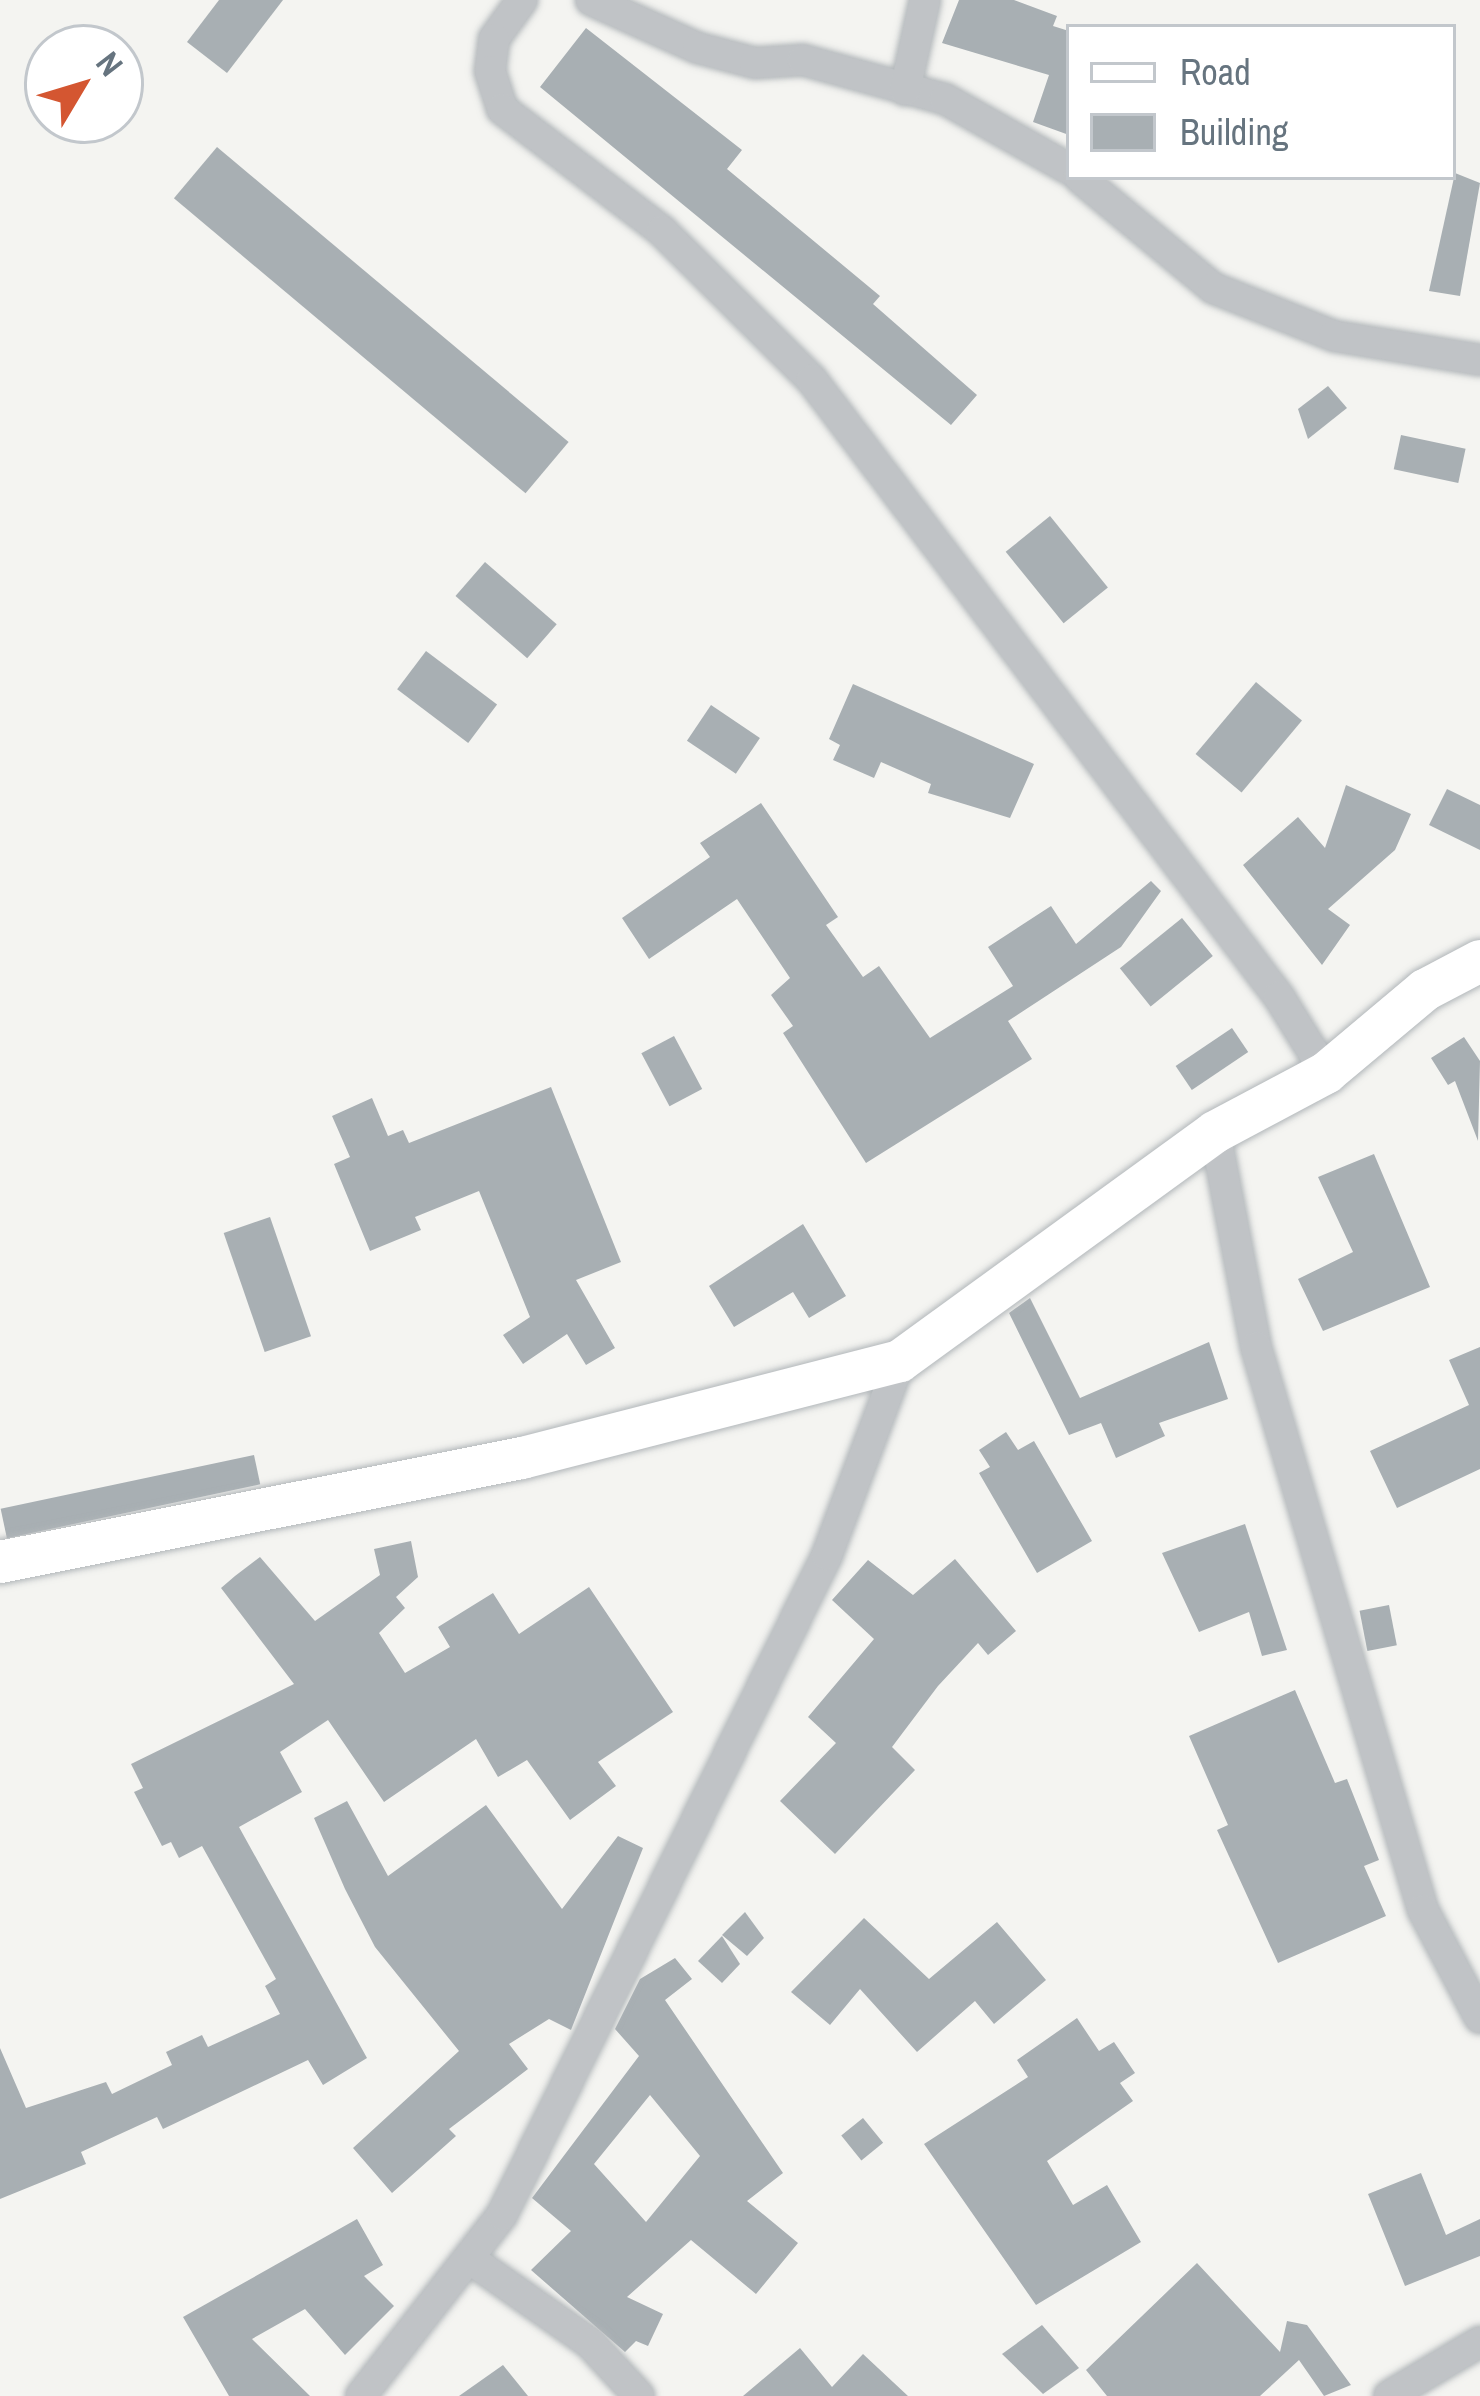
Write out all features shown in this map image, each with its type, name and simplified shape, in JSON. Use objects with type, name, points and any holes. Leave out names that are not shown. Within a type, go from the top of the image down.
[{"type":"street","points":[[522,0],[494,39],[490,71],[502,109],[662,231],[812,380],[1279,997],[1326,1073]]},
{"type":"street","points":[[591,0],[698,48],[754,63],[803,60],[946,99],[1066,167]]},
{"type":"street","points":[[905,90],[925,0]]},
{"type":"street","points":[[1083,180],[1213,288],[1334,336],[1480,360]]},
{"type":"street","points":[[0,1562],[522,1457],[900,1361],[1215,1132],[1326,1073],[1425,990],[1480,961]]},
{"type":"street","points":[[1215,1132],[1256,1347],[1423,1910],[1480,2018]]},
{"type":"street","points":[[361,2396],[502,2215],[827,1555],[900,1361]]},
{"type":"street","points":[[470,2259],[590,2343],[639,2396]]},
{"type":"street","points":[[1389,2396],[1480,2342]]},
{"type":"building","points":[[219,0],[283,0],[227,73],[187,42]]},
{"type":"building","points":[[959,0],[1014,0],[1057,16],[1053,26],[1066,30],[1066,134],[1033,122],[1049,75],[942,43]]},
{"type":"building","points":[[586,28],[742,150],[727,169],[880,296],[873,304],[977,395],[951,425],[540,87]]},
{"type":"building","points":[[217,147],[569,442],[526,493],[174,198]]},
{"type":"building","points":[[1456,173],[1480,183],[1460,296],[1429,291]]},
{"type":"building","points":[[1328,386],[1347,408],[1308,439],[1298,409]]},
{"type":"building","points":[[1401,435],[1466,449],[1458,483],[1394,469]]},
{"type":"building","points":[[1050,516],[1108,587],[1064,623],[1006,552]]},
{"type":"building","points":[[485,562],[557,624],[527,658],[455,596]]},
{"type":"building","points":[[426,651],[497,705],[468,743],[397,689]]},
{"type":"building","points":[[1256,682],[1302,721],[1242,793],[1196,754]]},
{"type":"building","points":[[853,684],[1034,764],[1010,818],[928,793],[931,784],[881,762],[874,778],[833,760],[840,745],[829,739]]},
{"type":"building","points":[[711,705],[760,738],[736,774],[687,741]]},
{"type":"building","points":[[1346,785],[1411,814],[1395,850],[1328,909],[1350,925],[1322,965],[1243,865],[1298,817],[1325,848]]},
{"type":"building","points":[[1447,789],[1480,805],[1480,850],[1429,825]]},
{"type":"building","points":[[761,803],[838,917],[826,925],[863,977],[879,966],[930,1038],[1013,986],[988,947],[1051,906],[1076,944],[1151,881],[1161,891],[1121,947],[1008,1021],[1032,1059],[866,1163],[783,1033],[793,1026],[771,995],[790,978],[737,899],[649,959],[622,918],[710,857],[700,843]]},
{"type":"building","points":[[1182,918],[1213,956],[1151,1006],[1120,968]]},
{"type":"building","points":[[1232,1028],[1248,1052],[1192,1090],[1176,1066]]},
{"type":"building","points":[[674,1036],[702,1089],[669,1106],[641,1053]]},
{"type":"building","points":[[1464,1037],[1480,1061],[1478,1141],[1455,1081],[1448,1085],[1431,1058]]},
{"type":"building","points":[[551,1087],[621,1262],[576,1280],[615,1348],[586,1365],[567,1334],[523,1364],[503,1335],[530,1317],[479,1191],[415,1217],[421,1230],[370,1251],[334,1164],[350,1157],[332,1116],[372,1098],[388,1136],[403,1130],[409,1143]]},
{"type":"building","points":[[1374,1154],[1430,1287],[1323,1331],[1298,1279],[1353,1252],[1318,1177]]},
{"type":"building","points":[[270,1217],[311,1336],[265,1352],[224,1233]]},
{"type":"building","points":[[803,1224],[846,1296],[809,1318],[793,1292],[734,1327],[709,1286]]},
{"type":"building","points":[[1030,1298],[1080,1398],[1209,1342],[1228,1399],[1159,1423],[1165,1436],[1116,1458],[1101,1423],[1069,1435],[1009,1313]]},
{"type":"building","points":[[1480,1347],[1480,1469],[1397,1508],[1370,1451],[1469,1405],[1449,1360]]},
{"type":"building","points":[[1006,1432],[1018,1450],[1034,1441],[1092,1541],[1037,1573],[979,1473],[990,1467],[979,1450]]},
{"type":"building","points":[[254,1455],[260,1484],[7,1538],[1,1509]]},
{"type":"building","points":[[1245,1524],[1287,1650],[1262,1656],[1249,1612],[1199,1632],[1162,1553]]},
{"type":"building","points":[[411,1541],[418,1577],[396,1597],[405,1608],[379,1633],[405,1673],[450,1647],[438,1627],[493,1593],[519,1634],[589,1587],[673,1712],[598,1762],[616,1786],[570,1820],[527,1760],[498,1777],[476,1739],[384,1802],[328,1720],[280,1752],[302,1792],[239,1827],[367,2058],[323,2085],[308,2060],[163,2129],[157,2117],[81,2152],[86,2164],[0,2199],[0,2048],[26,2108],[106,2082],[112,2094],[172,2065],[166,2052],[202,2035],[208,2047],[280,2014],[265,1986],[276,1979],[202,1846],[179,1858],[171,1842],[162,1846],[134,1792],[143,1788],[131,1764],[294,1684],[221,1588],[235,1576],[260,1557],[315,1621],[380,1575],[374,1549]]},
{"type":"building","points":[[955,1559],[1016,1631],[988,1655],[978,1643],[938,1686],[892,1747],[915,1770],[835,1854],[780,1801],[836,1743],[808,1717],[874,1639],[832,1600],[868,1560],[913,1595]]},
{"type":"building","points":[[1389,1605],[1397,1645],[1367,1651],[1360,1611]]},
{"type":"building","points":[[1295,1690],[1335,1783],[1347,1779],[1379,1860],[1364,1866],[1386,1916],[1278,1963],[1217,1830],[1228,1825],[1189,1736]]},
{"type":"building","points":[[347,1801],[388,1876],[486,1805],[562,1909],[618,1836],[643,1848],[571,2030],[549,2019],[509,2044],[528,2069],[449,2129],[456,2136],[392,2193],[353,2148],[459,2051],[375,1947],[345,1889],[314,1818]]},
{"type":"building","points":[[745,1912],[764,1938],[747,1956],[722,1935]]},
{"type":"building","points":[[864,1918],[929,1979],[997,1922],[1046,1980],[994,2024],[975,2001],[917,2052],[860,1989],[830,2025],[791,1992]]},
{"type":"building","points":[[722,1936],[740,1964],[722,1983],[698,1961]]},
{"type":"building","points":[[675,1958],[692,1979],[665,2000],[783,2173],[747,2201],[798,2243],[756,2294],[691,2240],[627,2297],[663,2314],[648,2346],[636,2341],[625,2352],[531,2270],[571,2231],[532,2198],[639,2056],[615,2029],[640,1979]],"holes":[[[650,2095],[700,2156],[646,2222],[594,2164]]]},
{"type":"building","points":[[1077,2018],[1099,2051],[1114,2042],[1135,2073],[1120,2083],[1133,2101],[1047,2161],[1073,2205],[1107,2185],[1141,2242],[1036,2305],[924,2144],[1028,2077],[1017,2060]]},
{"type":"building","points":[[863,2118],[883,2143],[861,2160],[841,2136]]},
{"type":"building","points":[[1421,2173],[1446,2235],[1480,2219],[1480,2256],[1405,2286],[1368,2194]]},
{"type":"building","points":[[357,2219],[383,2265],[364,2276],[394,2306],[345,2355],[305,2309],[252,2339],[310,2396],[229,2396],[183,2317]]},
{"type":"building","points":[[1197,2263],[1280,2352],[1287,2321],[1307,2325],[1351,2385],[1324,2396],[1299,2360],[1260,2396],[1107,2396],[1086,2370]]},
{"type":"building","points":[[1042,2325],[1079,2368],[1043,2394],[1002,2354]]},
{"type":"building","points":[[800,2348],[832,2387],[863,2354],[908,2396],[743,2396]]},
{"type":"building","points":[[503,2365],[528,2396],[459,2396]]}]
